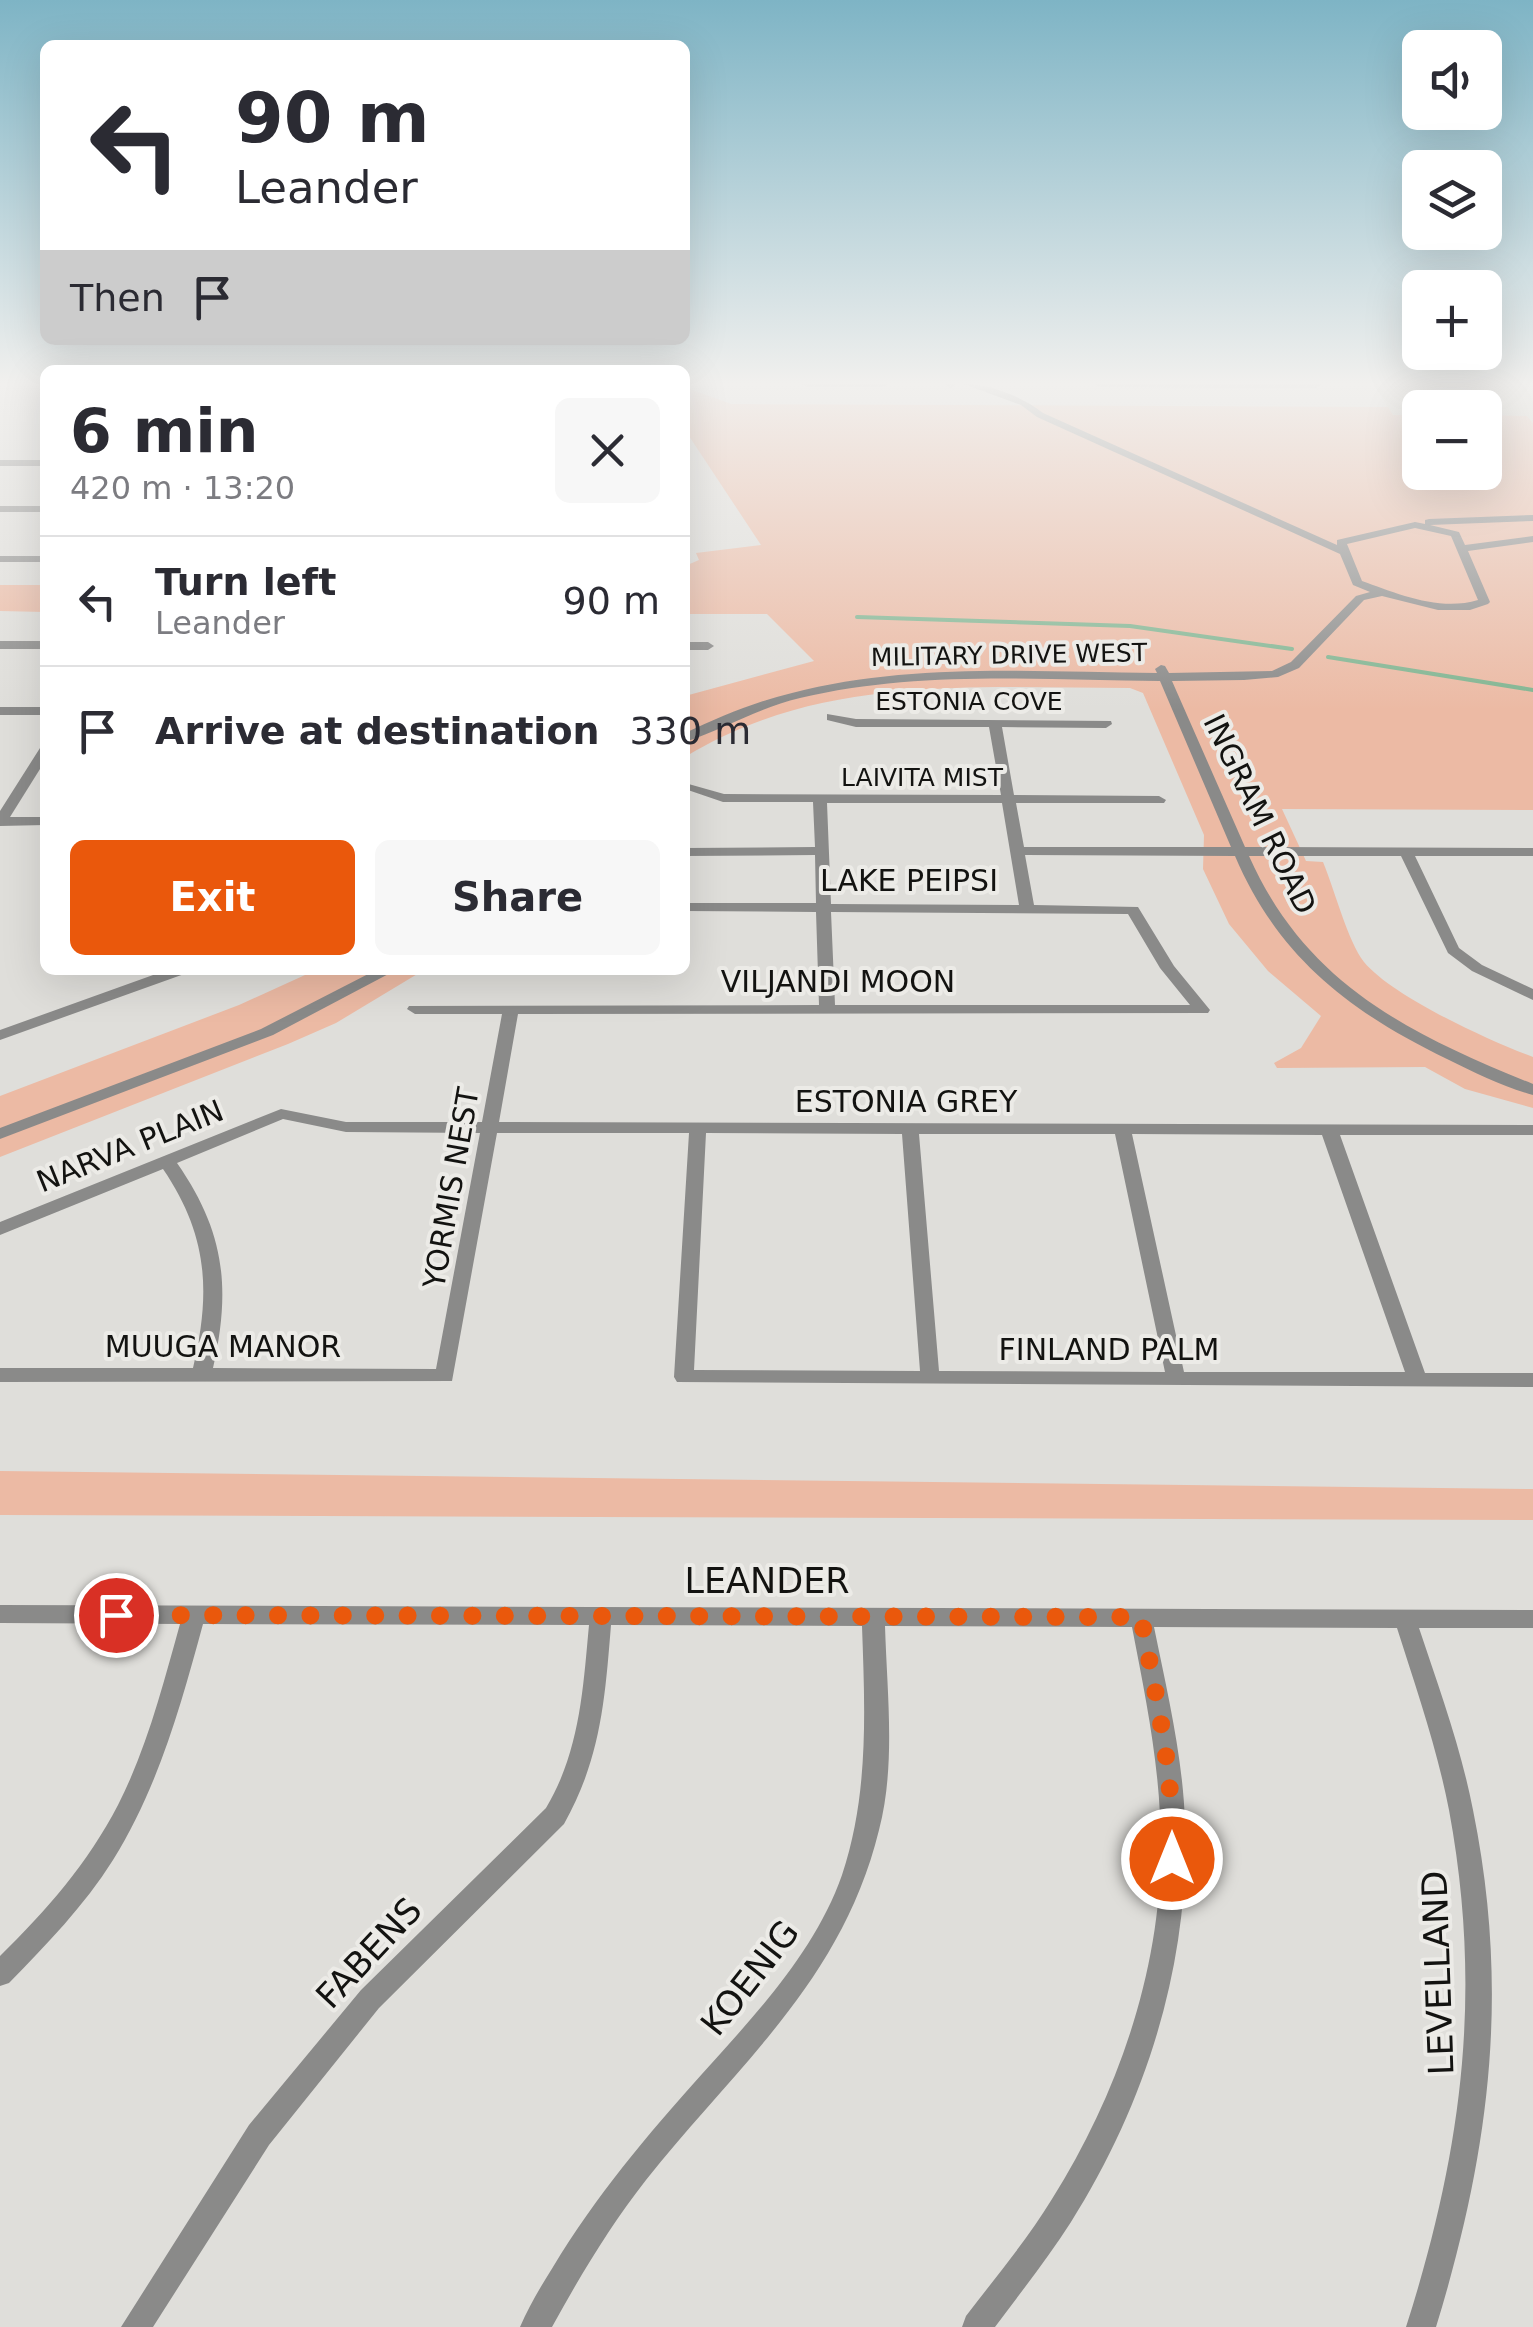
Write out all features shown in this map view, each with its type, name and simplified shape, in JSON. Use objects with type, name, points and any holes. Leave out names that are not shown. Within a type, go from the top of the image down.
[{"type":"street","points":[[1209,493],[1304,537],[1343,546],[1452,518],[1533,518]]},
{"type":"street","points":[[0,509],[40,509]]},
{"type":"street","points":[[1357,583],[1459,608],[1484,602],[1452,518]]},
{"type":"street","points":[[1419,524],[1455,534]]},
{"type":"street","points":[[1462,549],[1533,539]]},
{"type":"street","points":[[1343,546],[1360,598],[1386,591]]},
{"type":"street","points":[[0,559],[40,560]]},
{"type":"street","name":"MILITARY DRIVE WEST","points":[[690,736],[758,706],[852,684],[954,676],[1162,672],[1258,676],[1286,670],[1360,598]]},
{"type":"street","points":[[0,645],[40,645]]},
{"type":"street","points":[[690,646],[708,646]]},
{"type":"street","name":"INGRAM ROAD","points":[[1162,672],[1240,852],[1284,932],[1336,983],[1439,1050],[1533,1090]]},
{"type":"street","points":[[0,711],[40,710]]},
{"type":"street","name":"ESTONIA COVE","points":[[831,717],[856,723],[1106,724]]},
{"type":"street","points":[[994,724],[1027,907]]},
{"type":"street","points":[[0,821],[40,759]]},
{"type":"street","points":[[24,784],[40,784]]},
{"type":"street","name":"LAIVITA MIST","points":[[690,787],[723,798],[1158,800]]},
{"type":"street","points":[[820,800],[827,1008]]},
{"type":"street","points":[[0,821],[40,821]]},
{"type":"street","points":[[690,848],[823,851]]},
{"type":"street","points":[[1018,850],[1533,852]]},
{"type":"street","points":[[1406,852],[1453,950],[1477,968],[1533,995]]},
{"type":"street","name":"LAKE PEIPSI","points":[[690,907],[1133,910],[1202,1010]]},
{"type":"street","points":[[0,1035],[168,975]]},
{"type":"street","points":[[0,1134],[266,1032],[378,975]]},
{"type":"street","name":"VILJANDI MOON","points":[[415,1008],[1202,1010]]},
{"type":"street","name":"YORMIS NEST","points":[[445,1376],[511,1009]]},
{"type":"street","name":"ESTONIA GREY","points":[[281,1114],[346,1127],[1533,1130]]},
{"type":"street","name":"NARVA PLAIN","points":[[0,1230],[281,1114]]},
{"type":"street","name":"FINLAND PALM","points":[[698,1128],[684,1377],[1533,1380]]},
{"type":"street","points":[[910,1128],[930,1378]]},
{"type":"street","points":[[1122,1129],[1176,1379]]},
{"type":"street","points":[[1330,1129],[1417,1379]]},
{"type":"street","points":[[167,1161],[201,1213],[210,1244],[215,1282],[214,1329],[201,1376]]},
{"type":"street","name":"MUUGA MANOR","points":[[0,1375],[445,1376]]},
{"type":"street","name":"LEANDER","points":[[0,1614],[1533,1619]]},
{"type":"street","points":[[0,1974],[66,1906],[135,1804],[166,1722],[194,1615]]},
{"type":"street","name":"FABENS","points":[[136,2327],[260,2135],[296,2089],[370,1998],[555,1816],[574,1787],[590,1732],[601,1616]]},
{"type":"street","name":"KOENIG","points":[[534,2327],[635,2172],[782,2005],[836,1918],[868,1829],[875,1786],[872,1616]]},
{"type":"street","points":[[978,2327],[1062,2209],[1106,2130],[1138,2050],[1160,1972],[1171,1896],[1173,1822],[1164,1738],[1141,1617]]},
{"type":"street","name":"LEVELLAND","points":[[1405,1618],[1461,1808],[1475,1889],[1480,1983],[1477,2088],[1465,2176],[1422,2327]]},
{"type":"shaded area","points":[[726,493],[1533,493],[1533,810],[1282,809],[1306,861],[1323,862],[1364,962],[1419,1003],[1533,1057],[1533,1108],[1465,1089],[1425,1067],[1277,1068],[1274,1063],[1301,1048],[1321,1016],[1268,971],[1229,924],[1203,869],[1204,835],[1143,693],[1130,688],[1016,687],[901,691],[790,711],[736,730],[690,754],[690,695],[814,661],[767,614],[690,614],[690,564],[699,560],[696,553],[761,545]]},
{"type":"shaded area","points":[[0,585],[40,585],[40,612],[0,611]]},
{"type":"shaded area","points":[[305,975],[416,975],[336,1023],[0,1157],[0,1096],[239,1005]]},
{"type":"shaded area","points":[[0,1471],[1533,1489],[1533,1520],[0,1515]]},
{"type":"waterway","points":[[857,617],[1130,626],[1292,649]]},
{"type":"waterway","points":[[1328,657],[1533,690]]},
{"type":"route","points":[[116,1615],[1141,1617],[1164,1738],[1173,1822],[1172,1859]]}]
